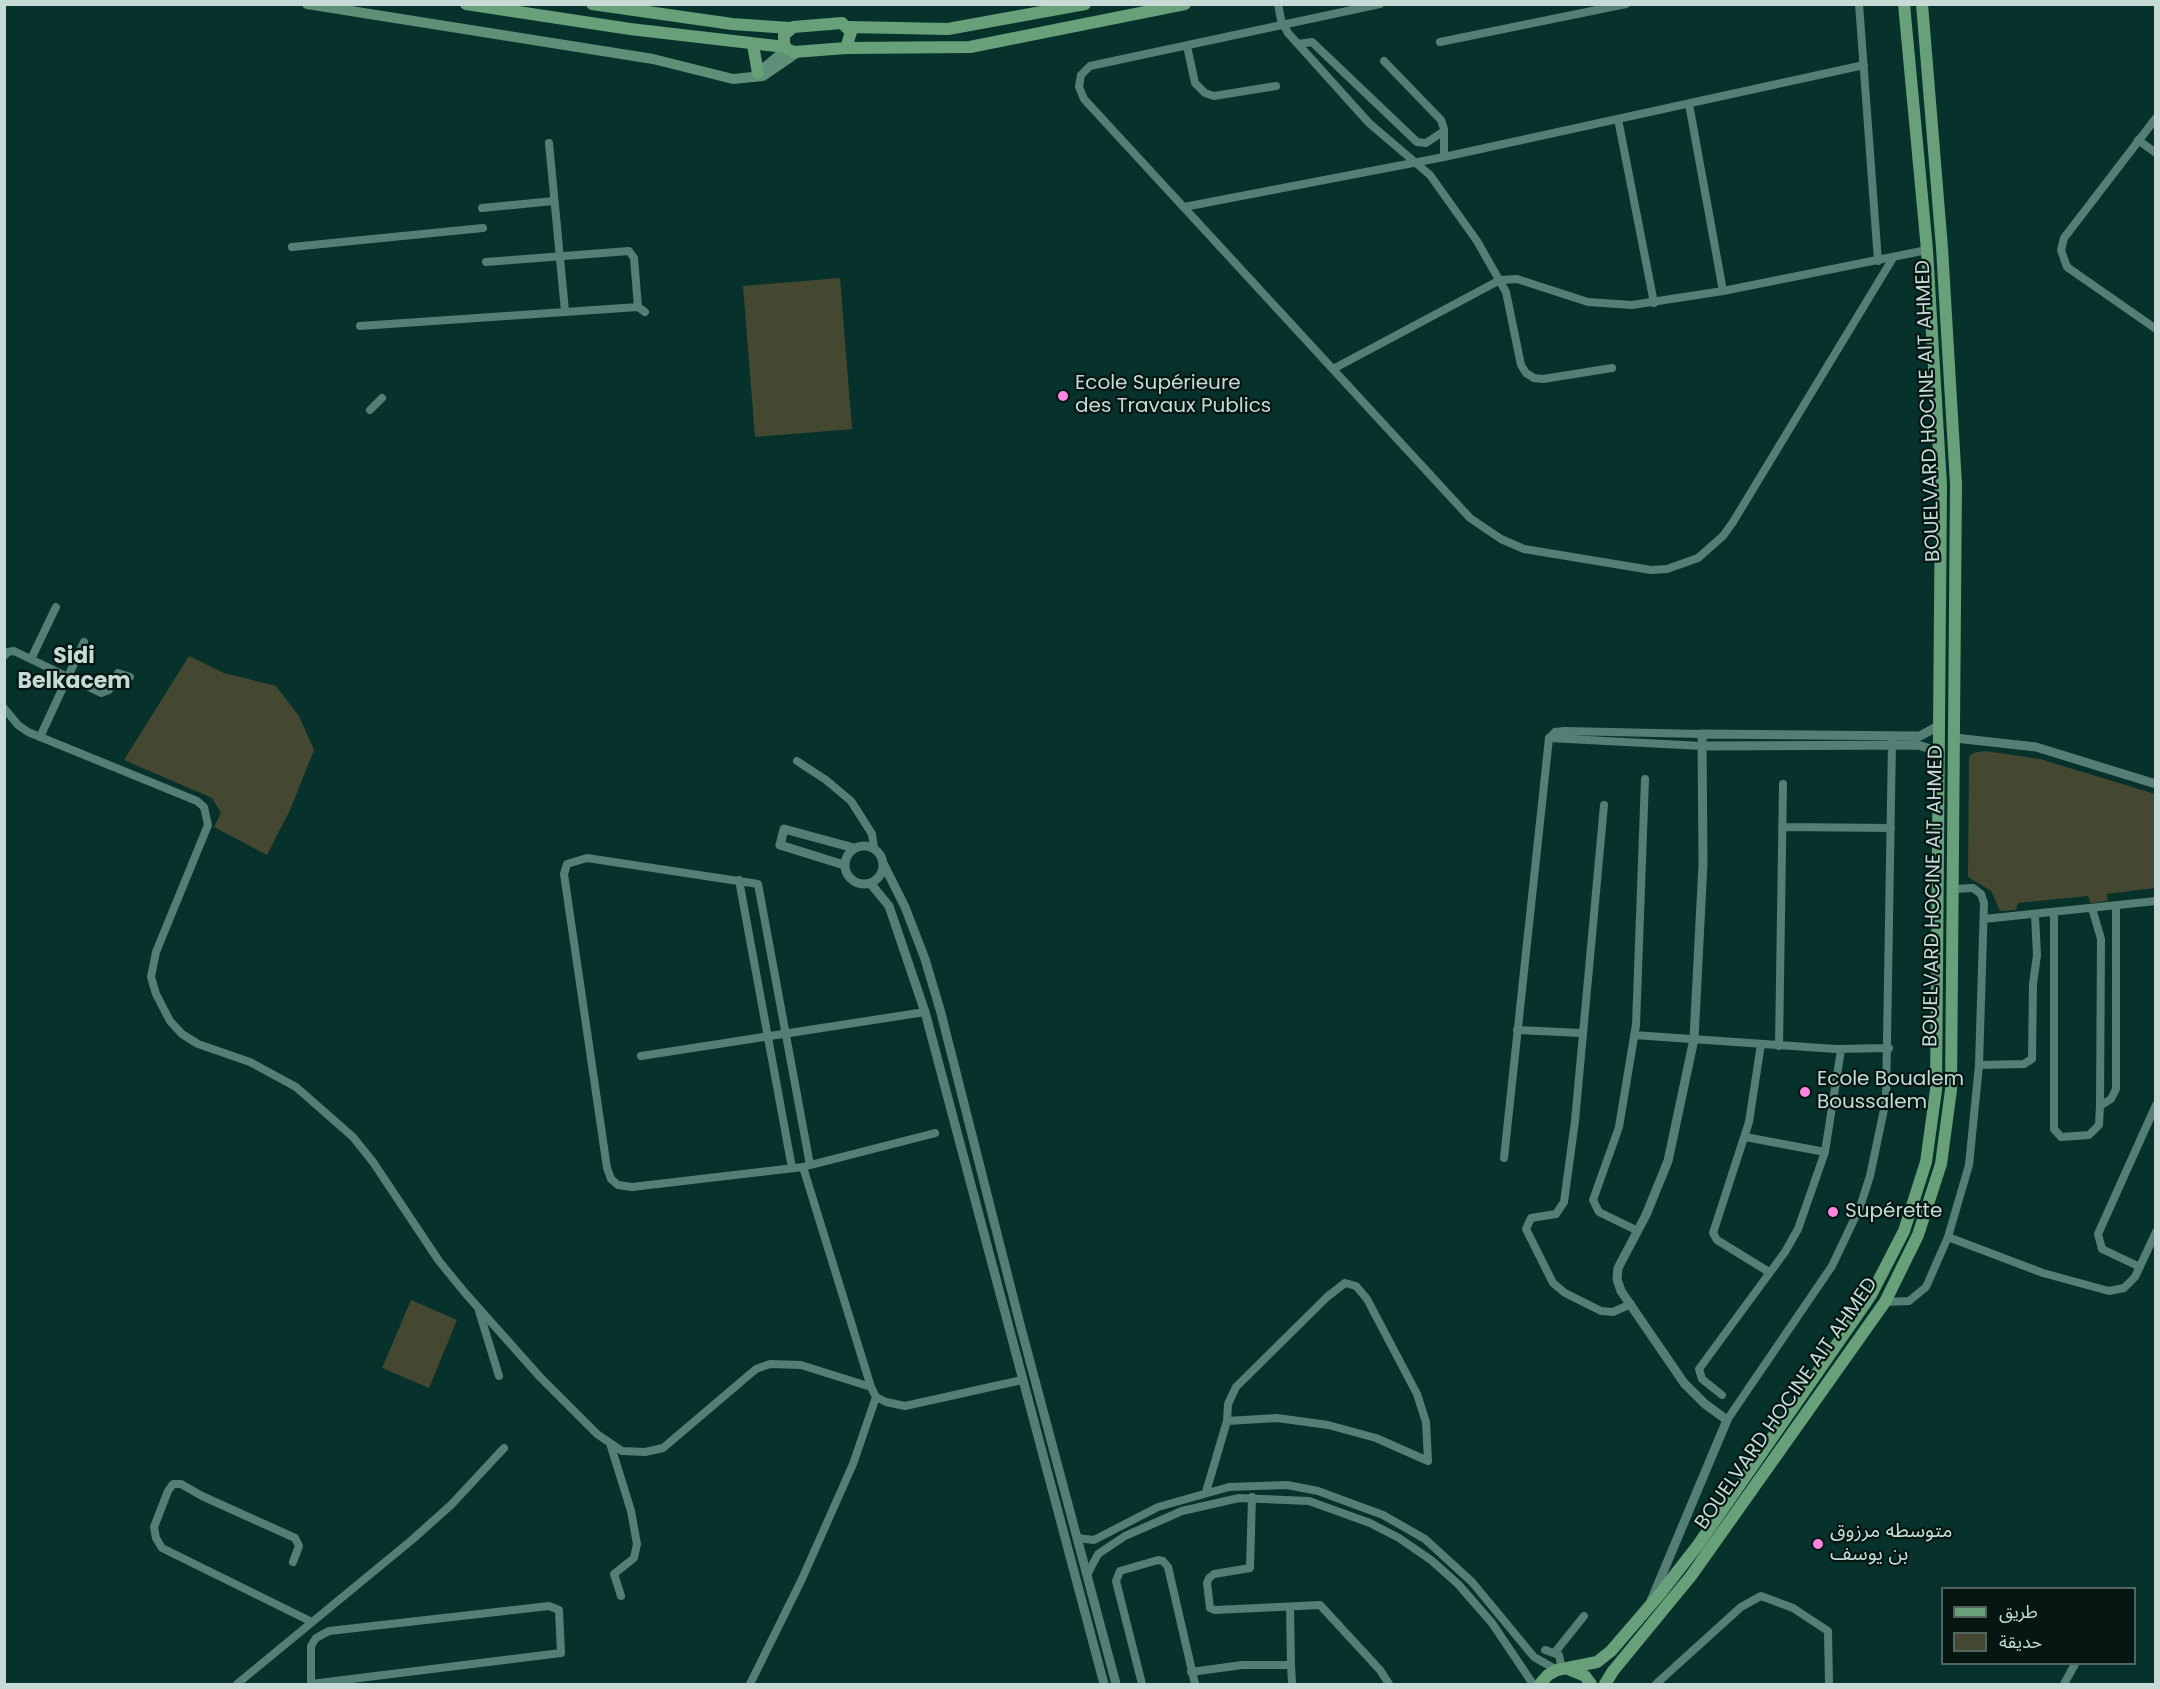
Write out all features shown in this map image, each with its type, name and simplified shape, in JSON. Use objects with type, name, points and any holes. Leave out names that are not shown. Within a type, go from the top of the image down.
[{"type":"main road","points":[[307,4],[653,59],[733,79],[753,76],[790,50]]},
{"type":"main road","points":[[466,4],[790,50],[970,47],[1070,30],[1185,4]]},
{"type":"main road","points":[[592,4],[746,25],[790,28],[838,23],[849,27],[948,29],[1085,4]]},
{"type":"main road","points":[[1540,1684],[1548,1675],[1597,1662],[1611,1652],[1698,1545],[1847,1333],[1889,1264],[1917,1197],[1931,1135],[1936,1090],[1941,485],[1928,250],[1904,4]]},
{"type":"main road","name":"BOUELVARD HOCINE AIT AHMED","points":[[1605,1684],[1613,1671],[1692,1576],[1885,1302],[1918,1235],[1936,1182],[1948,1127],[1952,1090],[1956,484],[1942,248],[1922,4]]},
{"type":"main road","points":[[846,48],[851,36],[849,27]]},
{"type":"main road","points":[[790,28],[784,35],[790,50]]},
{"type":"main road","points":[[753,45],[757,55],[753,76]]},
{"type":"main road","points":[[1562,1670],[1585,1676],[1592,1684]]},
{"type":"street","points":[[1278,4],[1283,25],[1298,44],[1369,123],[1416,162],[1442,190],[1500,280],[1509,299],[1521,365],[1529,376],[1543,379],[1612,368]]},
{"type":"street","points":[[1380,4],[1090,66],[1079,81],[1084,99],[1470,518],[1490,533],[1524,549],[1651,570],[1667,569],[1698,558],[1723,536],[1893,258]]},
{"type":"street","points":[[1440,42],[1626,4]]},
{"type":"street","points":[[1859,4],[1878,261]]},
{"type":"street","points":[[1298,44],[1312,42],[1417,142],[1425,143],[1444,131]]},
{"type":"street","points":[[1187,46],[1195,83],[1205,93],[1214,96],[1276,86]]},
{"type":"street","points":[[1384,61],[1438,117],[1444,131],[1444,157]]},
{"type":"street","points":[[1184,207],[1444,157],[1864,65]]},
{"type":"street","points":[[1689,104],[1723,291]]},
{"type":"street","points":[[2156,118],[2064,238],[2061,254],[2067,267],[2156,329]]},
{"type":"street","points":[[1618,119],[1654,303]]},
{"type":"street","points":[[2138,140],[2156,153]]},
{"type":"street","points":[[549,143],[565,311]]},
{"type":"street","points":[[482,208],[554,201]]},
{"type":"street","points":[[292,247],[483,228]]},
{"type":"street","points":[[1333,369],[1500,280],[1517,279],[1600,304],[1654,303],[1928,250]]},
{"type":"street","points":[[360,326],[565,311],[642,309],[634,258],[629,251],[486,262]]},
{"type":"street","points":[[370,410],[382,398]]},
{"type":"street","points":[[31,659],[57,607]]},
{"type":"street","points":[[40,737],[84,642]]},
{"type":"street","points":[[4,656],[14,651],[101,693],[109,690],[118,673],[130,677]]},
{"type":"street","points":[[4,708],[18,725],[40,737],[197,801],[204,807],[208,825],[156,952],[151,977],[156,994],[170,1021],[182,1034],[198,1044],[250,1062],[296,1087],[353,1137],[380,1171],[439,1261],[478,1308],[578,1417],[610,1443],[622,1451],[645,1452],[663,1448],[756,1369],[770,1364],[801,1365],[870,1387]]},
{"type":"street","points":[[1549,738],[1702,746],[1892,740],[1920,736],[1940,725]]},
{"type":"street","points":[[1504,1158],[1549,738],[1555,732],[1892,740],[1923,745],[1940,752]]},
{"type":"street","points":[[1702,734],[1703,864],[1694,1039],[1670,1152],[1654,1197],[1617,1274],[1618,1285],[1684,1383],[1705,1404],[1727,1420]]},
{"type":"street","points":[[1955,738],[2036,747],[2156,784]]},
{"type":"street","points":[[1646,1611],[1727,1420],[1815,1293],[1847,1237],[1864,1197],[1878,1145],[1886,1100],[1889,1048],[1892,740]]},
{"type":"street","points":[[797,761],[851,801],[872,834],[874,848]]},
{"type":"street","points":[[1638,1232],[1599,1212],[1593,1200],[1619,1127],[1635,1035],[1645,779]]},
{"type":"street","points":[[1779,1046],[1783,784]]},
{"type":"street","points":[[1604,805],[1581,1033],[1575,1121],[1563,1206],[1552,1216],[1531,1218],[1526,1229],[1553,1283],[1565,1293],[1600,1311],[1612,1312],[1631,1304]]},
{"type":"street","points":[[1782,827],[1891,828]]},
{"type":"street","points":[[1104,1684],[925,1012],[889,906],[871,884],[853,881],[844,865],[780,845],[784,829],[854,848],[867,846],[874,848],[879,852],[909,917],[941,1013],[1116,1684]]},
{"type":"street","points":[[844,865],[854,848]]},
{"type":"street","points":[[935,1133],[807,1166],[632,1187],[618,1185],[611,1179],[607,1168],[564,874],[567,864],[587,858],[758,884],[807,1166],[870,1387],[876,1396],[886,1402],[905,1406],[1022,1380]]},
{"type":"street","points":[[871,884],[880,877],[884,865]]},
{"type":"street","points":[[739,880],[792,1168]]},
{"type":"street","points":[[1885,1302],[1909,1301],[1921,1293],[1948,1237],[1969,1165],[1979,1065],[1984,903],[1977,890],[1968,887],[1954,889]]},
{"type":"street","points":[[1984,919],[2156,901]]},
{"type":"street","points":[[2100,1106],[2111,1100],[2116,1089],[2116,906]]},
{"type":"street","points":[[2054,913],[2055,1132],[2065,1137],[2094,1133],[2099,1125],[2101,939],[2092,908]]},
{"type":"street","points":[[1979,1065],[2024,1064],[2032,1059],[2032,984],[2037,955],[2036,915]]},
{"type":"street","points":[[641,1056],[925,1012]]},
{"type":"street","points":[[1517,1030],[1581,1033]]},
{"type":"street","points":[[1635,1035],[1841,1050],[1889,1048]]},
{"type":"street","points":[[1761,1044],[1754,1096],[1745,1137],[1714,1236],[1769,1272]]},
{"type":"street","points":[[1722,1395],[1702,1379],[1699,1369],[1798,1229],[1825,1152],[1841,1050]]},
{"type":"street","points":[[2140,1268],[2102,1249],[2098,1234],[2156,1105]]},
{"type":"street","points":[[1745,1137],[1825,1152]]},
{"type":"street","points":[[1948,1237],[2043,1273],[2109,1291],[2130,1283],[2140,1268],[2156,1232]]},
{"type":"street","points":[[1206,1492],[1227,1421],[1228,1404],[1236,1387],[1340,1285],[1351,1284],[1367,1299],[1417,1394],[1426,1422],[1428,1461],[1376,1438],[1328,1425],[1277,1418],[1227,1421]]},
{"type":"street","points":[[478,1308],[499,1376]]},
{"type":"street","points":[[750,1684],[802,1579],[853,1464],[876,1396]]},
{"type":"street","points":[[610,1443],[631,1511],[637,1544],[634,1558],[614,1574],[621,1596]]},
{"type":"street","points":[[237,1684],[447,1508],[504,1448]]},
{"type":"street","points":[[293,1562],[299,1546],[295,1538],[202,1496],[181,1484],[176,1483],[171,1487],[154,1527],[156,1538],[162,1548],[312,1622]]},
{"type":"street","points":[[1077,1538],[1094,1540],[1158,1507],[1206,1492],[1259,1484],[1287,1485],[1318,1491],[1351,1501],[1392,1519],[1425,1539],[1449,1559],[1504,1618],[1533,1657],[1562,1670]]},
{"type":"street","points":[[1087,1575],[1098,1554],[1153,1522],[1201,1506],[1252,1497],[1309,1501],[1340,1510],[1400,1538],[1458,1584],[1492,1623],[1533,1684]]},
{"type":"street","points":[[1252,1497],[1250,1568],[1215,1574],[1209,1578],[1208,1605],[1215,1610],[1320,1605],[1380,1670],[1389,1684]]},
{"type":"street","points":[[1142,1684],[1116,1581],[1120,1571],[1158,1560],[1164,1561],[1168,1567],[1195,1684]]},
{"type":"street","points":[[1656,1684],[1741,1607],[1761,1596],[1793,1608],[1828,1630],[1829,1684]]},
{"type":"street","points":[[549,1606],[559,1610],[561,1653],[354,1682],[311,1684],[310,1653],[316,1638],[329,1631],[378,1625],[549,1606]]},
{"type":"street","points":[[1290,1606],[1292,1684]]},
{"type":"street","points":[[1556,1651],[1584,1616]]},
{"type":"street","points":[[1545,1650],[1556,1651]]},
{"type":"street","points":[[1556,1651],[1562,1670]]},
{"type":"street","points":[[1191,1672],[1242,1665],[1291,1665]]},
{"type":"street","points":[[2064,1684],[2074,1665]]},
{"type":"green space","points":[[840,278],[852,429],[755,437],[743,286]]},
{"type":"green space","points":[[189,656],[224,673],[276,686],[299,716],[314,750],[290,810],[267,855],[214,827],[221,813],[212,798],[124,760]]},
{"type":"green space","points":[[1985,751],[2040,759],[2155,794],[2155,888],[2107,894],[2108,901],[2090,903],[2088,896],[2018,903],[2016,910],[2000,911],[1991,891],[1968,877],[1969,757],[1973,753]]},
{"type":"green space","points":[[411,1300],[457,1320],[429,1388],[382,1368]]},
{"type":"place","name":"Ecole Supérieure des Travaux Publics","points":[[1063,396]]},
{"type":"place","name":"Ecole Boualem Boussalem","points":[[1805,1092]]},
{"type":"place","name":"Supérette","points":[[1833,1212]]},
{"type":"place","name":"متوسطه مرزوق بن يوسف","points":[[1818,1544]]},
{"type":"district","name":"Sidi Belkacem","points":[[74,670]]}]
